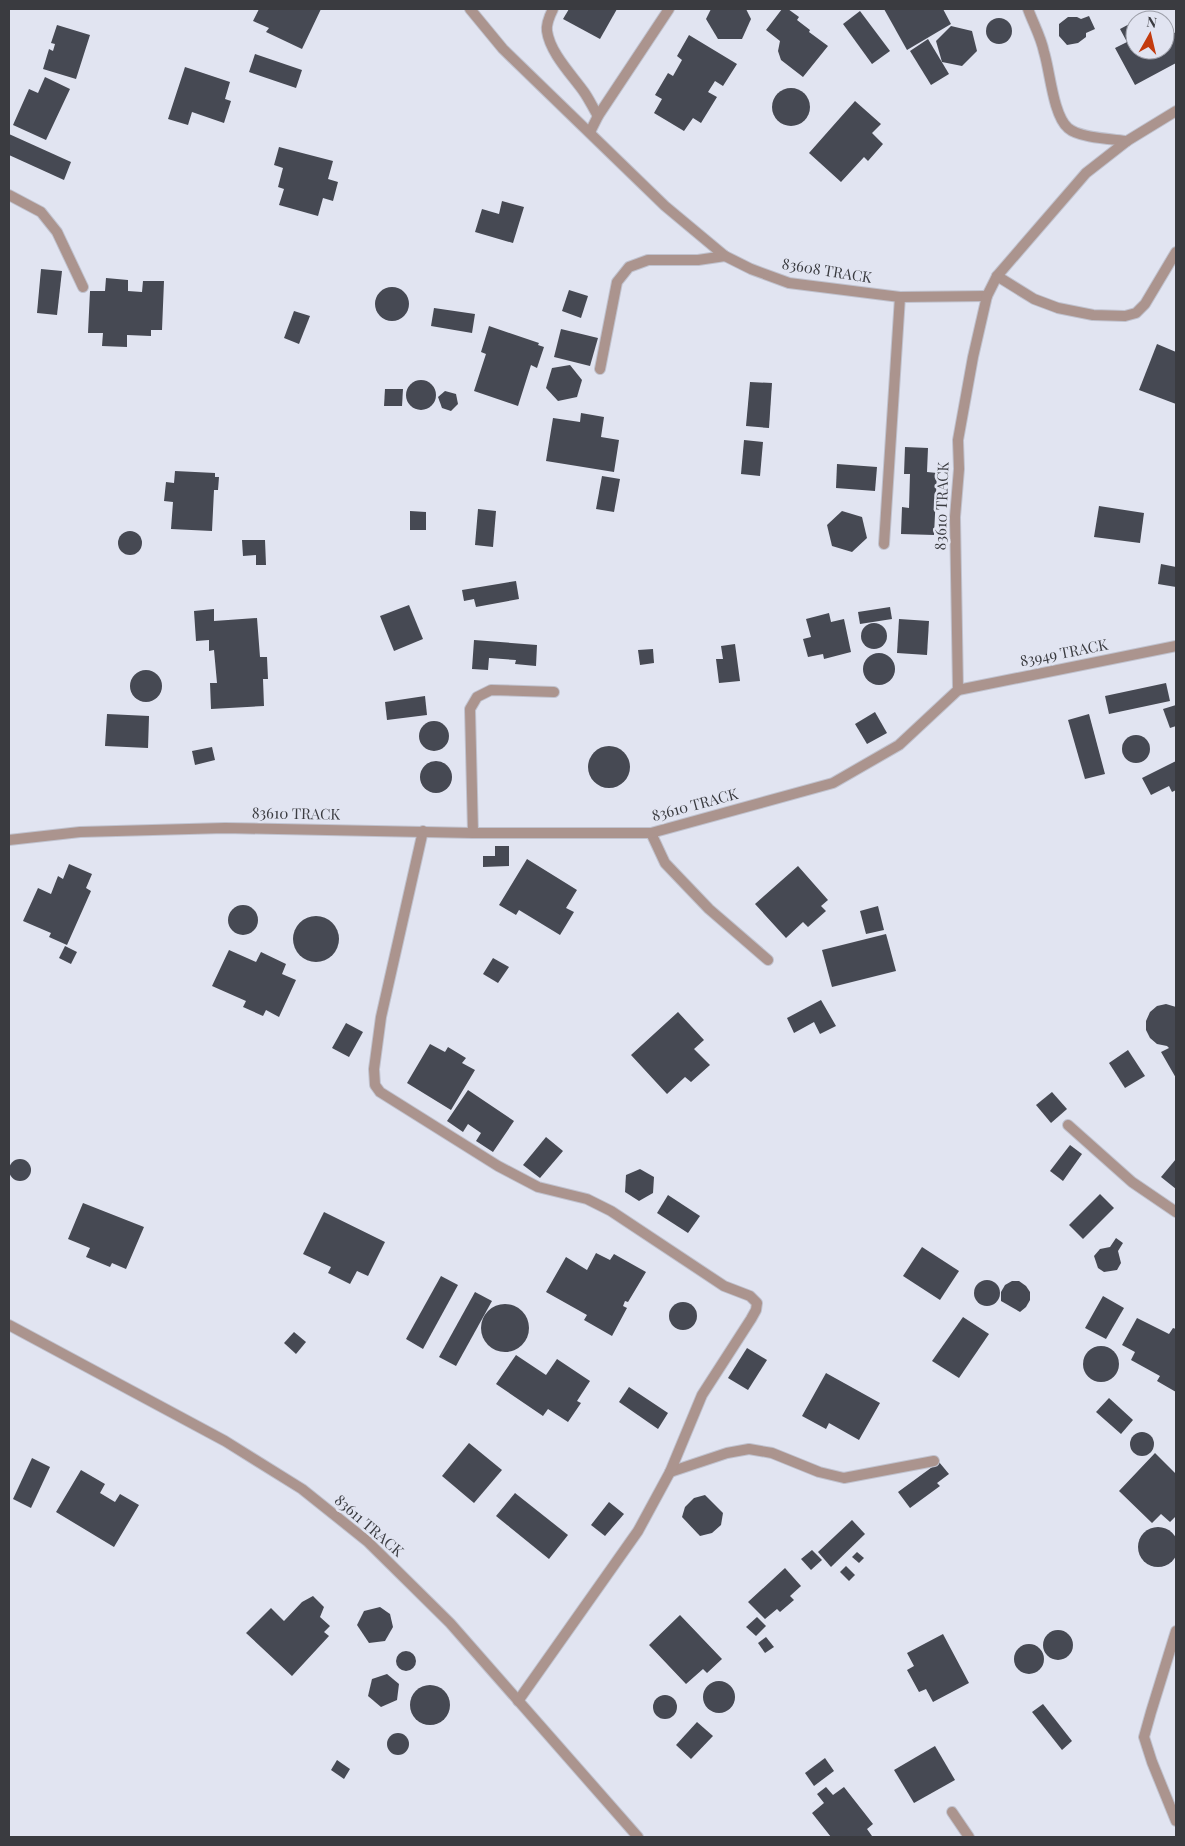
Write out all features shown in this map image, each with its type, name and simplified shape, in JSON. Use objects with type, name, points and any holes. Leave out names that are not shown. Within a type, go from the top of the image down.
[{"type":"street","name":"83608 TRACK","points":[[470,9],[503,49],[665,206],[725,256],[751,269],[789,282],[900,297],[987,296]]},
{"type":"street","points":[[553,9],[549,17],[547,30],[551,43],[567,71],[584,93],[598,116]]},
{"type":"street","points":[[590,132],[598,116],[669,9]]},
{"type":"street","points":[[1028,9],[1044,50],[1060,117],[1068,128],[1078,133],[1127,141]]},
{"type":"street","points":[[987,296],[998,276],[1086,173],[1127,141],[1176,111]]},
{"type":"street","points":[[9,195],[41,212],[57,232],[82,287]]},
{"type":"street","points":[[998,276],[1034,298],[1058,308],[1093,314],[1125,316],[1136,313],[1145,304],[1176,252]]},
{"type":"street","points":[[600,369],[617,282],[629,267],[648,260],[698,260],[725,256]]},
{"type":"street","name":"83610 TRACK","points":[[9,840],[80,832],[225,828],[473,833],[651,833],[834,783],[899,745],[958,690],[955,517],[959,469],[958,440],[973,357],[987,296]]},
{"type":"street","points":[[884,544],[900,297]]},
{"type":"street","name":"83949 TRACK","points":[[958,690],[1176,646]]},
{"type":"street","points":[[473,833],[470,709],[477,697],[491,690],[554,692]]},
{"type":"street","points":[[423,831],[381,1017],[374,1069],[375,1085],[380,1092],[498,1166],[538,1187],[587,1199],[611,1211],[724,1286],[750,1296],[757,1303],[756,1310],[751,1319],[702,1395],[670,1472],[638,1531],[518,1701]]},
{"type":"street","points":[[651,833],[665,863],[709,909],[768,960]]},
{"type":"street","points":[[1068,1124],[1132,1182],[1176,1212]]},
{"type":"street","name":"83611 TRACK","points":[[9,1325],[225,1441],[302,1489],[368,1541],[450,1623],[638,1837]]},
{"type":"street","points":[[670,1472],[749,1449],[772,1453],[819,1472],[844,1478],[934,1461]]},
{"type":"street","points":[[1176,1632],[1144,1738],[1176,1821]]},
{"type":"street","points":[[952,1812],[969,1837]]},
{"type":"building","points":[[259,9],[321,9],[302,49],[266,32],[269,28],[253,21]]},
{"type":"building","points":[[569,9],[617,9],[600,39],[563,19]]},
{"type":"building","points":[[711,9],[746,9],[751,19],[742,39],[718,39],[706,19]]},
{"type":"building","points":[[782,9],[788,9],[799,17],[797,20],[810,30],[809,32],[828,46],[803,77],[781,60],[778,51],[780,41],[766,30]]},
{"type":"building","points":[[884,9],[943,9],[951,24],[907,50]]},
{"type":"building","points":[[860,11],[890,51],[872,64],[843,24]]},
{"type":"building","points":[[1089,16],[1095,29],[1086,33],[1086,37],[1078,43],[1067,45],[1059,36],[1059,24],[1068,17],[1081,19]]},
{"type":"building","points":[[999,18],[1008,22],[1012,31],[1008,40],[999,44],[990,40],[986,31],[990,22]]},
{"type":"building","points":[[57,25],[90,35],[76,79],[43,69],[49,49],[53,51],[55,44],[51,43]]},
{"type":"building","points":[[951,26],[972,31],[977,51],[962,66],[942,62],[936,41]]},
{"type":"building","points":[[1125,26],[1125,38],[1120,29]]},
{"type":"building","points":[[1176,32],[1176,63],[1135,85],[1115,48],[1125,43],[1125,60],[1175,60]]},
{"type":"building","points":[[689,35],[737,64],[723,86],[715,81],[708,92],[717,97],[701,123],[693,118],[684,131],[654,113],[662,99],[655,95],[668,73],[673,76],[682,60],[677,56]]},
{"type":"building","points":[[928,39],[949,74],[931,85],[910,51]]},
{"type":"building","points":[[255,54],[302,70],[296,88],[249,72]]},
{"type":"building","points":[[185,67],[230,82],[225,99],[231,101],[224,123],[192,112],[188,125],[168,119]]},
{"type":"building","points":[[45,77],[70,89],[46,140],[13,125],[29,89],[38,93]]},
{"type":"building","points":[[791,88],[798,89],[804,94],[809,100],[809,114],[804,120],[798,125],[791,126],[784,125],[778,120],[773,114],[772,107],[773,100],[778,94],[784,89]]},
{"type":"building","points":[[855,101],[881,124],[872,133],[883,144],[868,161],[864,157],[841,182],[809,153]]},
{"type":"building","points":[[9,134],[71,162],[64,180],[9,155]]},
{"type":"building","points":[[279,147],[333,161],[328,179],[338,182],[333,201],[323,198],[318,216],[279,205],[284,189],[278,187],[283,168],[274,165]]},
{"type":"building","points":[[502,201],[524,207],[513,243],[475,232],[482,209],[499,214]]},
{"type":"building","points":[[41,269],[62,271],[57,315],[37,313]]},
{"type":"building","points":[[106,278],[128,280],[128,291],[142,292],[143,281],[164,281],[162,330],[151,330],[151,336],[127,335],[127,347],[102,346],[103,333],[88,333],[90,291],[105,291]]},
{"type":"building","points":[[392,287],[404,292],[409,304],[404,316],[392,321],[380,316],[375,304],[380,292]]},
{"type":"building","points":[[569,290],[588,296],[581,318],[562,311]]},
{"type":"building","points":[[434,308],[475,314],[472,333],[431,326]]},
{"type":"building","points":[[294,311],[310,316],[299,344],[284,338]]},
{"type":"building","points":[[489,326],[539,343],[538,345],[544,347],[537,368],[531,365],[518,406],[474,391],[486,354],[481,352]]},
{"type":"building","points":[[561,329],[598,338],[590,366],[554,357]]},
{"type":"building","points":[[1157,344],[1176,352],[1176,404],[1139,390]]},
{"type":"building","points":[[570,365],[582,380],[577,397],[558,401],[546,388],[552,368]]},
{"type":"building","points":[[421,380],[432,384],[436,395],[432,406],[421,410],[410,406],[406,395],[410,384]]},
{"type":"building","points":[[750,382],[772,383],[769,428],[746,426]]},
{"type":"building","points":[[385,389],[403,389],[402,406],[384,406]]},
{"type":"building","points":[[445,391],[456,394],[458,404],[451,411],[442,408],[438,397]]},
{"type":"building","points":[[581,413],[604,417],[601,437],[619,440],[614,472],[546,461],[553,418],[580,422]]},
{"type":"building","points":[[744,440],[763,442],[760,476],[741,474]]},
{"type":"building","points":[[905,447],[928,448],[927,472],[937,473],[934,535],[901,534],[902,507],[909,508],[910,474],[904,474]]},
{"type":"building","points":[[837,464],[877,467],[875,491],[836,488]]},
{"type":"building","points":[[175,471],[215,473],[215,477],[219,477],[218,490],[214,490],[212,531],[171,529],[173,502],[164,501],[166,482],[174,483]]},
{"type":"building","points":[[602,476],[620,479],[614,512],[596,509]]},
{"type":"building","points":[[1099,506],[1144,513],[1140,543],[1094,537]]},
{"type":"building","points":[[478,509],[496,511],[493,547],[475,545]]},
{"type":"building","points":[[410,511],[426,512],[426,530],[410,530]]},
{"type":"building","points":[[842,511],[862,517],[867,538],[852,552],[832,546],[827,525]]},
{"type":"building","points":[[130,531],[135,532],[141,538],[141,548],[135,554],[130,555],[125,554],[119,548],[118,543],[119,538],[125,532]]},
{"type":"building","points":[[242,540],[265,540],[266,565],[256,565],[256,555],[243,556]]},
{"type":"building","points":[[1161,564],[1176,567],[1176,587],[1158,584]]},
{"type":"building","points":[[516,581],[519,599],[476,607],[474,599],[464,601],[462,590]]},
{"type":"building","points":[[409,605],[423,639],[394,651],[380,616]]},
{"type":"building","points":[[890,607],[892,619],[860,624],[858,612]]},
{"type":"building","points":[[214,609],[214,621],[257,618],[260,657],[267,657],[268,679],[263,679],[264,706],[211,709],[210,683],[217,683],[214,650],[209,651],[209,640],[196,641],[194,611]]},
{"type":"building","points":[[829,613],[831,622],[844,619],[851,652],[824,659],[823,654],[808,657],[803,639],[811,637],[806,619]]},
{"type":"building","points":[[899,619],[929,621],[927,655],[897,653]]},
{"type":"building","points":[[874,623],[883,627],[887,636],[883,645],[874,649],[865,645],[861,636],[865,627]]},
{"type":"building","points":[[474,640],[537,645],[536,666],[515,664],[516,660],[489,658],[488,670],[472,669]]},
{"type":"building","points":[[735,644],[740,681],[719,683],[716,659],[723,659],[721,646]]},
{"type":"building","points":[[653,649],[654,663],[640,665],[638,650]]},
{"type":"building","points":[[879,653],[885,654],[890,658],[894,663],[894,675],[890,680],[885,684],[879,685],[873,684],[868,680],[864,675],[863,669],[864,663],[868,658],[873,654]]},
{"type":"building","points":[[146,670],[158,674],[162,686],[158,698],[146,702],[134,698],[130,686],[134,674]]},
{"type":"building","points":[[1166,683],[1170,701],[1109,714],[1105,696]]},
{"type":"building","points":[[425,696],[427,715],[387,720],[385,702]]},
{"type":"building","points":[[1176,705],[1176,726],[1170,728],[1163,709]]},
{"type":"building","points":[[875,712],[887,733],[867,744],[855,724]]},
{"type":"building","points":[[107,714],[149,716],[148,748],[105,746]]},
{"type":"building","points":[[1089,714],[1105,774],[1085,779],[1068,720]]},
{"type":"building","points":[[434,721],[445,725],[449,736],[445,747],[434,751],[423,747],[419,736],[423,725]]},
{"type":"building","points":[[1136,735],[1146,739],[1150,749],[1146,759],[1136,763],[1126,759],[1122,749],[1126,739]]},
{"type":"building","points":[[613,746],[621,749],[627,755],[630,767],[627,779],[621,785],[605,788],[597,785],[591,779],[588,763],[591,755],[597,749]]},
{"type":"building","points":[[212,747],[215,760],[195,765],[192,751]]},
{"type":"building","points":[[436,761],[448,765],[452,777],[448,789],[436,793],[424,789],[420,777],[424,765]]},
{"type":"building","points":[[1176,761],[1176,790],[1172,792],[1169,786],[1151,795],[1142,778]]},
{"type":"building","points":[[495,846],[509,846],[509,866],[483,867],[483,856],[495,856]]},
{"type":"building","points":[[527,859],[577,890],[566,908],[574,912],[560,935],[519,910],[516,915],[499,905]]},
{"type":"building","points":[[69,864],[92,874],[86,888],[91,891],[67,945],[49,937],[51,933],[23,921],[38,888],[51,894],[58,876],[63,879]]},
{"type":"building","points":[[798,866],[828,900],[821,906],[826,911],[808,927],[803,922],[786,938],[755,904]]},
{"type":"building","points":[[243,905],[254,909],[258,920],[254,931],[243,935],[232,931],[228,920],[232,909]]},
{"type":"building","points":[[878,906],[884,930],[866,934],[860,911]]},
{"type":"building","points":[[321,916],[333,922],[338,930],[338,948],[333,956],[325,961],[311,962],[299,956],[294,948],[293,934],[299,922],[307,917]]},
{"type":"building","points":[[886,934],[896,971],[832,987],[822,950]]},
{"type":"building","points":[[65,946],[77,952],[71,964],[59,958]]},
{"type":"building","points":[[229,950],[256,962],[261,952],[286,964],[282,974],[296,980],[279,1017],[266,1010],[263,1016],[243,1007],[246,1001],[212,986]]},
{"type":"building","points":[[493,958],[509,967],[498,983],[483,974]]},
{"type":"building","points":[[821,1000],[836,1026],[820,1034],[814,1022],[794,1033],[787,1018]]},
{"type":"building","points":[[1166,1004],[1176,1007],[1176,1078],[1161,1052],[1169,1048],[1157,1044],[1150,1038],[1146,1030],[1146,1021],[1150,1012],[1157,1006]]},
{"type":"building","points":[[678,1012],[704,1040],[694,1049],[710,1065],[691,1082],[685,1077],[667,1094],[631,1055]]},
{"type":"building","points":[[346,1023],[363,1032],[349,1057],[332,1048]]},
{"type":"building","points":[[430,1044],[445,1052],[448,1047],[466,1058],[462,1063],[475,1070],[451,1110],[407,1083]]},
{"type":"building","points":[[1128,1050],[1145,1076],[1125,1088],[1109,1063]]},
{"type":"building","points":[[468,1090],[514,1121],[493,1152],[476,1141],[481,1133],[468,1124],[463,1132],[447,1121]]},
{"type":"building","points":[[1052,1092],[1067,1109],[1051,1123],[1036,1105]]},
{"type":"building","points":[[546,1137],[563,1151],[540,1178],[523,1165]]},
{"type":"building","points":[[1070,1145],[1082,1154],[1063,1181],[1050,1171]]},
{"type":"building","points":[[20,1159],[28,1162],[31,1170],[28,1178],[20,1181],[12,1178],[9,1170],[12,1162]]},
{"type":"building","points":[[1176,1159],[1176,1189],[1161,1177]]},
{"type":"building","points":[[640,1169],[654,1177],[653,1193],[639,1201],[625,1192],[626,1175]]},
{"type":"building","points":[[1100,1194],[1114,1208],[1083,1239],[1069,1225]]},
{"type":"building","points":[[668,1195],[700,1216],[688,1233],[657,1213]]},
{"type":"building","points":[[83,1203],[144,1227],[126,1269],[112,1263],[110,1267],[86,1257],[90,1248],[68,1239]]},
{"type":"building","points":[[324,1212],[385,1242],[368,1276],[357,1271],[350,1284],[328,1273],[331,1267],[303,1254]]},
{"type":"building","points":[[1116,1238],[1123,1243],[1118,1251],[1121,1263],[1117,1270],[1104,1272],[1098,1268],[1094,1256],[1100,1249],[1110,1247]]},
{"type":"building","points":[[922,1247],[959,1271],[940,1300],[903,1276]]},
{"type":"building","points":[[596,1253],[610,1260],[614,1254],[646,1272],[628,1302],[625,1301],[623,1306],[627,1308],[612,1336],[584,1320],[587,1315],[546,1292],[566,1257],[587,1270]]},
{"type":"building","points":[[441,1276],[458,1285],[423,1349],[406,1339]]},
{"type":"building","points":[[987,1280],[996,1284],[1000,1293],[996,1302],[987,1306],[978,1302],[974,1293],[978,1284]]},
{"type":"building","points":[[1012,1281],[1019,1281],[1030,1292],[1030,1300],[1020,1312],[1001,1301],[1001,1292],[1005,1285]]},
{"type":"building","points":[[475,1292],[492,1301],[456,1366],[439,1357]]},
{"type":"building","points":[[1103,1296],[1124,1308],[1106,1339],[1085,1328]]},
{"type":"building","points":[[683,1302],[693,1306],[697,1316],[693,1326],[683,1330],[673,1326],[669,1316],[673,1306]]},
{"type":"building","points":[[505,1304],[514,1306],[522,1311],[527,1319],[529,1328],[527,1337],[522,1345],[514,1350],[505,1352],[496,1350],[488,1345],[483,1337],[481,1328],[483,1319],[488,1311],[496,1306]]},
{"type":"building","points":[[963,1317],[989,1334],[959,1378],[932,1361]]},
{"type":"building","points":[[1137,1318],[1169,1334],[1173,1328],[1176,1329],[1176,1392],[1157,1381],[1160,1376],[1131,1360],[1135,1352],[1122,1345]]},
{"type":"building","points":[[294,1332],[306,1342],[296,1354],[284,1343]]},
{"type":"building","points":[[1101,1346],[1108,1347],[1114,1351],[1118,1357],[1118,1371],[1114,1377],[1108,1381],[1101,1382],[1094,1381],[1088,1377],[1084,1371],[1083,1364],[1084,1357],[1088,1351],[1094,1347]]},
{"type":"building","points":[[747,1348],[767,1360],[748,1390],[728,1378]]},
{"type":"building","points":[[516,1355],[546,1375],[557,1359],[590,1381],[577,1401],[581,1403],[568,1422],[548,1409],[543,1416],[496,1384]]},
{"type":"building","points":[[826,1373],[880,1403],[859,1440],[829,1423],[826,1429],[802,1416]]},
{"type":"building","points":[[629,1387],[668,1413],[658,1429],[619,1402]]},
{"type":"building","points":[[1109,1398],[1133,1420],[1121,1434],[1096,1412]]},
{"type":"building","points":[[1142,1432],[1151,1435],[1154,1444],[1151,1453],[1142,1456],[1133,1453],[1130,1444],[1133,1435]]},
{"type":"building","points":[[469,1443],[502,1470],[474,1503],[442,1476]]},
{"type":"building","points":[[1155,1453],[1176,1474],[1176,1516],[1170,1522],[1161,1514],[1152,1523],[1119,1491]]},
{"type":"building","points":[[32,1458],[50,1467],[31,1508],[13,1499]]},
{"type":"building","points":[[939,1462],[949,1474],[937,1483],[940,1486],[910,1508],[898,1492]]},
{"type":"building","points":[[81,1470],[105,1484],[100,1493],[115,1502],[120,1494],[139,1505],[114,1547],[56,1512]]},
{"type":"building","points":[[515,1493],[568,1535],[549,1559],[496,1516]]},
{"type":"building","points":[[705,1495],[723,1513],[721,1525],[712,1533],[700,1536],[682,1517],[685,1507],[694,1498]]},
{"type":"building","points":[[609,1502],[624,1514],[605,1536],[591,1525]]},
{"type":"building","points":[[852,1520],[865,1534],[831,1567],[818,1552]]},
{"type":"building","points":[[1158,1527],[1172,1533],[1178,1547],[1172,1561],[1158,1567],[1144,1561],[1138,1547],[1144,1533]]},
{"type":"building","points":[[812,1550],[822,1560],[811,1570],[801,1559]]},
{"type":"building","points":[[857,1552],[864,1558],[859,1563],[852,1557]]},
{"type":"building","points":[[846,1566],[855,1575],[849,1581],[840,1572]]},
{"type":"building","points":[[785,1568],[801,1586],[790,1596],[794,1600],[780,1612],[777,1609],[765,1619],[748,1602]]},
{"type":"building","points":[[313,1596],[324,1607],[320,1617],[330,1626],[324,1632],[329,1636],[292,1676],[246,1633],[271,1608],[284,1621],[302,1602]]},
{"type":"building","points":[[380,1607],[390,1614],[393,1627],[385,1641],[369,1643],[357,1625],[364,1611]]},
{"type":"building","points":[[680,1615],[722,1659],[707,1673],[703,1669],[686,1684],[649,1645]]},
{"type":"building","points":[[757,1617],[766,1626],[756,1636],[746,1627]]},
{"type":"building","points":[[1058,1630],[1069,1634],[1073,1645],[1069,1656],[1058,1660],[1047,1656],[1043,1645],[1047,1634]]},
{"type":"building","points":[[943,1634],[969,1683],[933,1702],[926,1689],[919,1692],[907,1670],[914,1666],[907,1653]]},
{"type":"building","points":[[766,1637],[774,1647],[765,1653],[758,1643]]},
{"type":"building","points":[[1029,1644],[1040,1648],[1044,1659],[1040,1670],[1029,1674],[1018,1670],[1014,1659],[1018,1648]]},
{"type":"building","points":[[406,1651],[413,1654],[416,1661],[413,1668],[406,1671],[399,1668],[396,1661],[399,1654]]},
{"type":"building","points":[[387,1674],[399,1684],[397,1700],[381,1707],[368,1696],[372,1679]]},
{"type":"building","points":[[719,1681],[730,1686],[735,1697],[730,1708],[719,1713],[708,1708],[703,1697],[708,1686]]},
{"type":"building","points":[[430,1685],[444,1691],[450,1705],[444,1719],[430,1725],[416,1719],[410,1705],[416,1691]]},
{"type":"building","points":[[660,1695],[670,1695],[677,1702],[677,1712],[670,1719],[660,1719],[653,1712],[653,1702]]},
{"type":"building","points":[[1043,1704],[1072,1741],[1062,1750],[1032,1712]]},
{"type":"building","points":[[697,1722],[713,1736],[691,1759],[676,1745]]},
{"type":"building","points":[[398,1733],[406,1736],[409,1744],[406,1752],[398,1755],[390,1752],[387,1744],[390,1736]]},
{"type":"building","points":[[935,1746],[955,1780],[914,1803],[894,1770]]},
{"type":"building","points":[[825,1758],[834,1771],[814,1786],[805,1773]]},
{"type":"building","points":[[337,1760],[350,1769],[344,1779],[331,1770]]},
{"type":"building","points":[[826,1787],[833,1795],[844,1787],[873,1824],[867,1829],[871,1837],[831,1837],[812,1813],[824,1803],[817,1794]]}]
